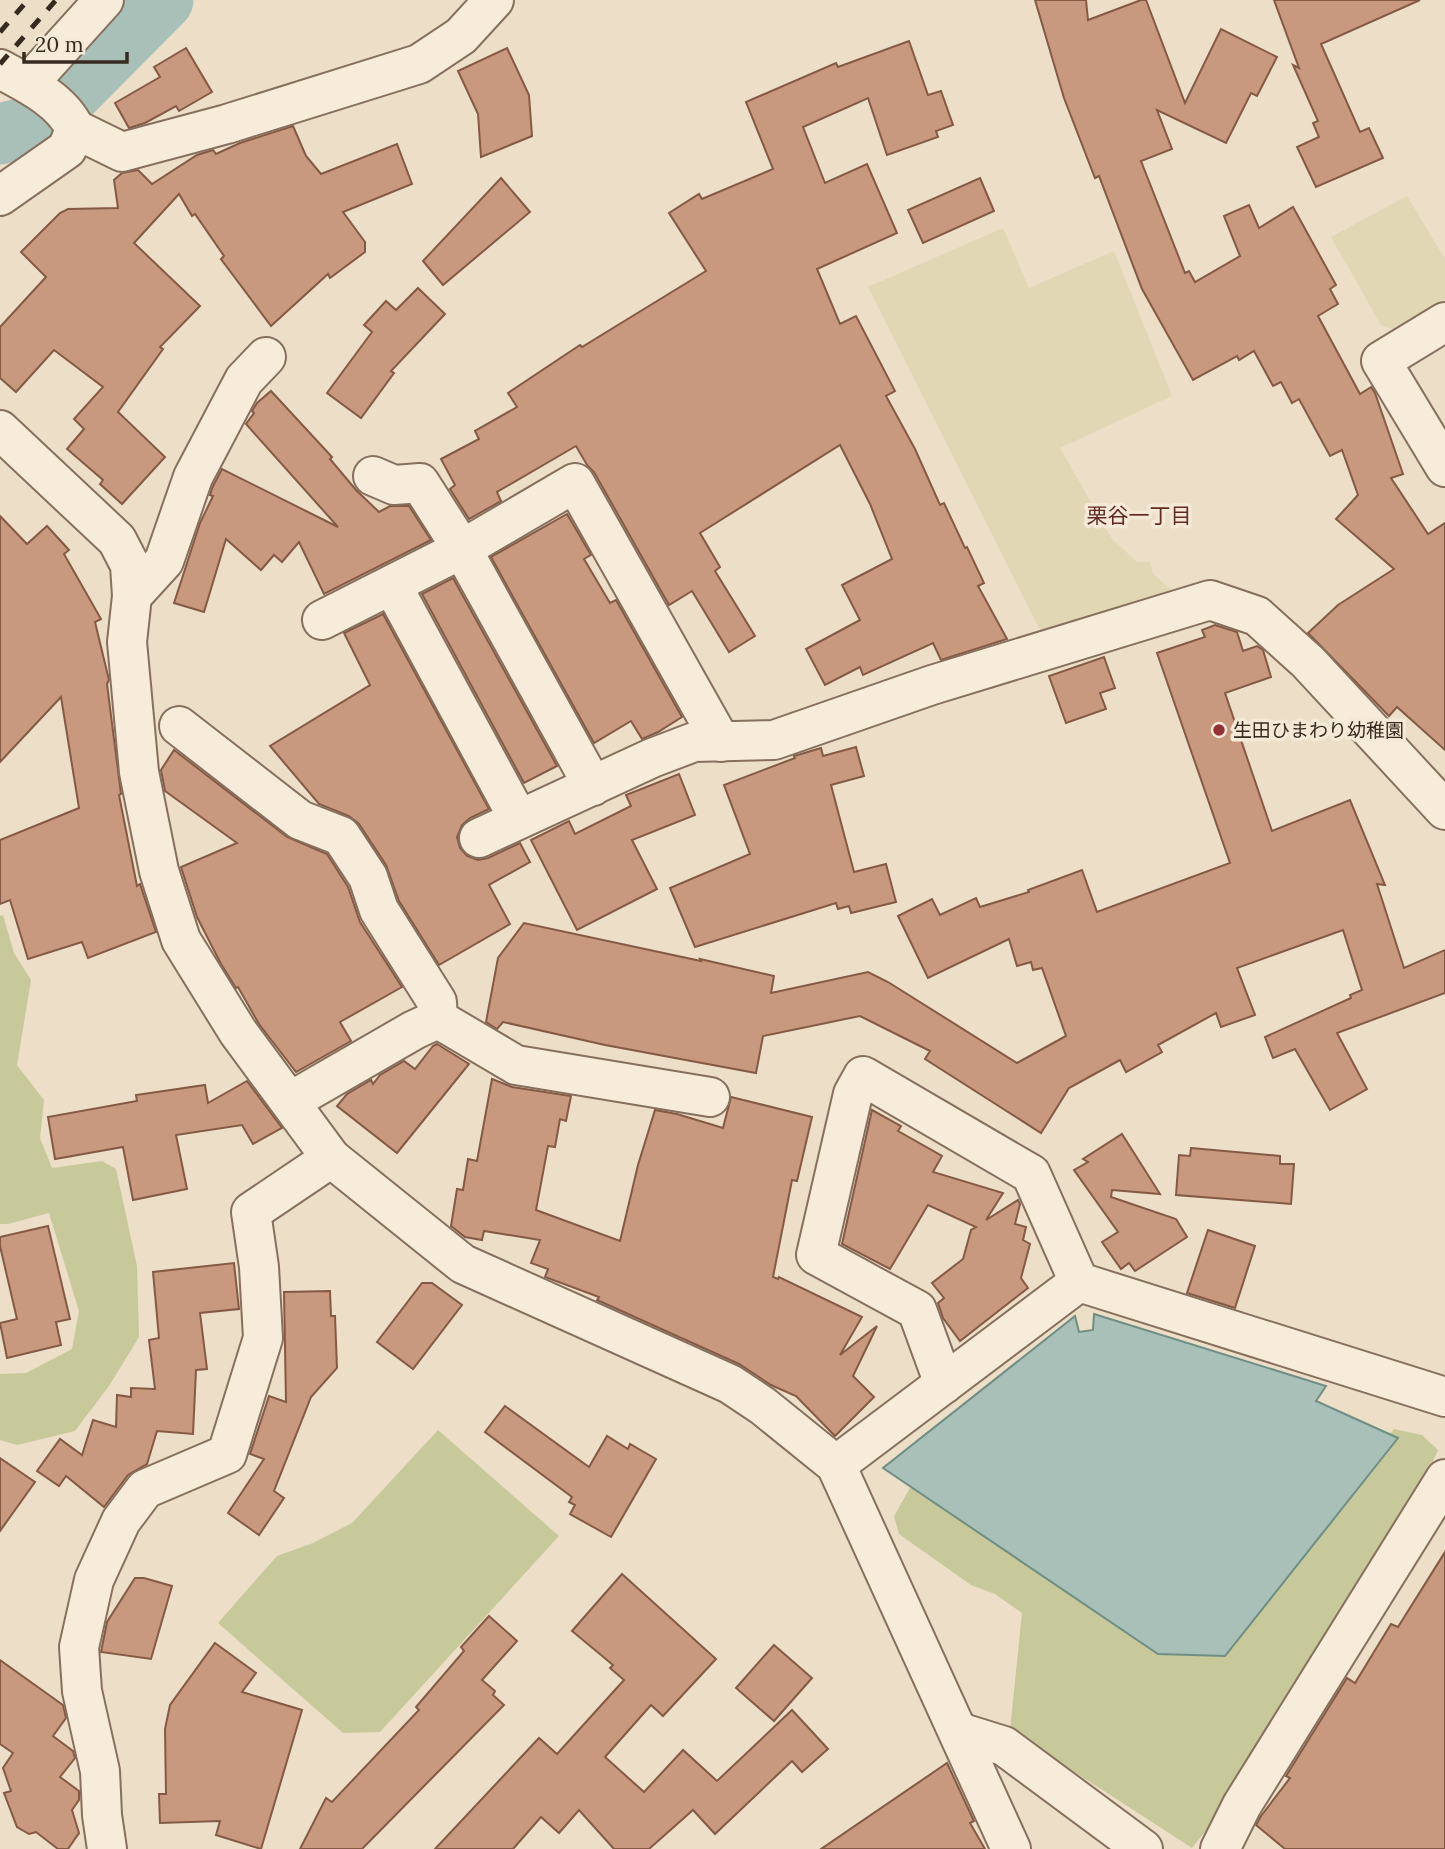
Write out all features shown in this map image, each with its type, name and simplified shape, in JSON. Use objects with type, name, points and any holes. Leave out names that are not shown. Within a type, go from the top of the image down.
[{"type":"street","points":[[104,0],[21,80],[73,125],[122,152],[227,124],[419,64],[461,36],[494,0]]},
{"type":"street","points":[[0,195],[67,149],[73,125]]},
{"type":"street","points":[[1445,321],[1381,360],[1445,467]]},
{"type":"street","points":[[132,596],[164,561],[192,477],[244,380],[266,358]]},
{"type":"street","points":[[0,430],[117,540],[130,565],[132,596],[127,642],[139,772],[163,882],[181,940],[238,1032],[331,1158],[463,1264],[730,1384],[774,1414],[836,1465],[1011,1849]]},
{"type":"street","points":[[373,476],[394,485],[420,482],[462,549],[593,786]]},
{"type":"street","points":[[322,620],[462,549],[575,483],[721,742]]},
{"type":"street","points":[[391,585],[518,818]]},
{"type":"street","points":[[479,838],[652,758],[694,742],[774,740],[920,689],[1210,600],[1257,616],[1265,623],[1308,662],[1445,810]]},
{"type":"street","points":[[179,726],[300,820],[341,836],[368,877],[379,910],[438,1002],[438,1019]]},
{"type":"street","points":[[291,1101],[438,1019]]},
{"type":"street","points":[[438,1019],[516,1065],[710,1097]]},
{"type":"street","points":[[944,1384],[917,1310],[816,1255],[853,1094],[863,1076],[1031,1174],[1079,1282],[1445,1397]]},
{"type":"street","points":[[107,1849],[100,1771],[82,1691],[79,1647],[94,1580],[121,1521],[145,1489],[227,1454],[263,1338],[259,1267],[251,1212],[331,1158]]},
{"type":"street","points":[[836,1465],[1079,1282]]},
{"type":"street","points":[[1220,1849],[1242,1805],[1445,1479]]},
{"type":"street","points":[[959,1732],[1004,1746],[1143,1849]]},
{"type":"shaded area","points":[[1407,196],[1445,259],[1445,299],[1395,330],[1381,325],[1331,237]]},
{"type":"shaded area","points":[[1003,228],[1029,288],[1114,251],[1172,396],[1060,448],[1112,539],[1137,562],[1150,562],[1153,574],[1176,594],[1043,636],[868,287]]},
{"type":"shaded area","points":[[1094,1314],[1326,1386],[1316,1401],[1398,1438],[1225,1656],[1158,1654],[883,1468],[1075,1316],[1079,1332],[1093,1330]]},
{"type":"green space","points":[[3,915],[14,953],[31,980],[17,1065],[44,1100],[40,1138],[52,1168],[102,1161],[116,1169],[137,1266],[139,1337],[109,1386],[75,1431],[17,1445],[0,1440],[0,1374],[26,1373],[72,1349],[79,1311],[49,1213],[0,1224],[0,916]]},
{"type":"green space","points":[[1394,1429],[1422,1435],[1438,1450],[1413,1506],[1251,1773],[1192,1848],[1010,1730],[1022,1613],[995,1594],[971,1585],[899,1534],[894,1516],[911,1486],[1158,1653],[1225,1656]]},
{"type":"green space","points":[[438,1430],[559,1536],[380,1732],[343,1733],[218,1623],[277,1556],[313,1543],[352,1523]]},
{"type":"building","points":[[1035,0],[1086,0],[1088,20],[1146,0],[1185,103],[1221,29],[1277,57],[1257,96],[1251,93],[1226,143],[1157,110],[1172,149],[1141,161],[1185,273],[1189,271],[1195,282],[1240,256],[1224,216],[1249,205],[1259,228],[1293,207],[1336,285],[1330,289],[1338,304],[1318,316],[1360,394],[1371,387],[1375,393],[1403,474],[1391,478],[1428,534],[1445,523],[1445,750],[1397,707],[1389,716],[1308,633],[1338,605],[1394,569],[1336,519],[1358,495],[1342,450],[1330,456],[1299,399],[1292,403],[1281,382],[1273,386],[1254,351],[1239,360],[1237,356],[1193,380],[1142,289],[1099,176],[1095,178],[1064,98]]},
{"type":"building","points":[[1274,0],[1420,0],[1321,44],[1360,132],[1369,128],[1383,158],[1316,187],[1297,147],[1319,137],[1313,123],[1318,121],[1293,65],[1299,68]]},
{"type":"building","points":[[909,41],[928,95],[941,91],[953,125],[936,131],[938,137],[887,155],[868,98],[803,127],[825,183],[867,164],[897,233],[817,269],[840,324],[856,316],[895,391],[886,396],[915,449],[940,505],[944,503],[965,548],[967,547],[984,583],[978,586],[1007,639],[941,660],[933,643],[863,675],[860,667],[825,685],[806,649],[860,620],[842,585],[892,559],[870,504],[840,445],[700,533],[720,567],[715,571],[755,636],[729,652],[692,591],[669,605],[594,472],[576,446],[497,492],[501,501],[469,519],[450,489],[455,485],[441,459],[479,439],[475,431],[517,407],[508,393],[580,345],[582,347],[706,271],[669,213],[699,194],[702,199],[773,169],[746,102],[836,63],[838,67]]},
{"type":"building","points":[[186,48],[212,92],[179,111],[176,106],[145,123],[129,128],[115,103],[160,77],[154,67]]},
{"type":"building","points":[[507,48],[529,95],[532,136],[481,157],[478,114],[458,71]]},
{"type":"building","points":[[293,126],[306,156],[321,174],[397,144],[412,184],[343,212],[365,242],[365,252],[330,278],[328,274],[271,326],[221,259],[224,256],[195,214],[192,216],[179,194],[134,243],[200,306],[160,347],[163,349],[118,412],[165,457],[122,504],[100,484],[103,480],[67,449],[84,429],[74,419],[103,387],[54,350],[16,392],[0,378],[0,327],[46,277],[21,252],[60,213],[68,209],[118,208],[114,180],[122,173],[138,170],[152,184],[197,155],[213,150],[216,154],[240,143]]},
{"type":"building","points":[[501,178],[530,212],[443,285],[423,261]]},
{"type":"building","points":[[980,178],[994,211],[923,243],[908,210]]},
{"type":"building","points":[[418,288],[445,314],[391,371],[394,373],[361,418],[327,393],[372,332],[364,325],[386,301],[396,310]]},
{"type":"building","points":[[271,391],[332,457],[330,459],[356,490],[379,512],[390,506],[409,506],[431,540],[324,594],[299,542],[282,562],[274,555],[261,570],[226,539],[204,612],[174,603],[200,523],[213,496],[210,495],[212,488],[222,469],[338,527],[246,424],[257,403]]},
{"type":"building","points":[[567,514],[591,555],[584,559],[610,603],[616,600],[682,717],[642,739],[631,721],[594,743],[491,557]]},
{"type":"building","points":[[0,516],[27,544],[47,526],[69,550],[64,554],[101,619],[95,622],[109,680],[107,684],[119,795],[137,886],[140,884],[156,932],[88,958],[82,942],[28,959],[10,900],[0,904],[0,840],[79,808],[61,697],[0,762]]},
{"type":"building","points":[[453,578],[557,766],[524,783],[422,594]]},
{"type":"building","points":[[383,614],[489,809],[462,825],[457,837],[460,848],[467,856],[478,860],[520,843],[530,862],[489,885],[510,924],[439,965],[399,901],[386,865],[359,824],[349,816],[319,804],[270,746],[370,685],[344,633]]},
{"type":"building","points":[[1215,625],[1237,632],[1243,651],[1257,646],[1263,650],[1271,677],[1225,693],[1272,831],[1350,800],[1385,885],[1377,884],[1404,968],[1445,950],[1445,993],[1337,1033],[1367,1089],[1330,1110],[1295,1049],[1273,1058],[1265,1037],[1351,998],[1350,995],[1362,990],[1343,930],[1237,968],[1255,1015],[1221,1027],[1216,1013],[1158,1045],[1162,1052],[1126,1072],[1120,1060],[1069,1088],[1041,1133],[925,1059],[930,1051],[860,1016],[763,1036],[756,1073],[605,1045],[503,1022],[497,1029],[486,1022],[498,958],[524,923],[774,976],[771,993],[868,972],[1017,1063],[1066,1036],[1042,968],[1033,970],[1031,962],[1017,966],[1009,939],[928,978],[898,916],[932,899],[940,915],[976,898],[980,907],[1029,892],[1028,890],[1082,870],[1097,912],[1230,863],[1157,653],[1205,637],[1202,630]]},
{"type":"building","points":[[1104,657],[1115,688],[1100,693],[1106,709],[1066,723],[1049,676]]},
{"type":"building","points":[[856,747],[864,776],[831,785],[854,872],[886,864],[896,902],[851,913],[849,906],[838,909],[836,903],[695,947],[670,888],[750,854],[724,785],[795,758],[794,756],[821,748],[823,756]]},
{"type":"building","points":[[174,750],[287,837],[327,854],[348,887],[360,922],[402,987],[340,1022],[351,1041],[296,1072],[259,1024],[238,987],[236,988],[197,917],[181,867],[237,843],[165,791],[161,770]]},
{"type":"building","points":[[679,774],[695,815],[632,840],[657,889],[577,930],[531,840],[569,821],[575,834],[631,806],[626,795]]},
{"type":"building","points":[[437,1044],[469,1064],[397,1153],[337,1106],[347,1094],[371,1080],[373,1084],[380,1075],[404,1061],[415,1069]]},
{"type":"building","points":[[492,1079],[512,1087],[571,1096],[566,1121],[560,1119],[555,1147],[548,1146],[536,1210],[620,1241],[638,1165],[655,1110],[723,1128],[731,1097],[812,1117],[797,1181],[792,1180],[773,1277],[779,1277],[862,1317],[840,1355],[877,1326],[853,1376],[874,1397],[835,1436],[796,1396],[771,1385],[739,1364],[597,1300],[599,1297],[545,1277],[548,1269],[531,1263],[540,1240],[484,1231],[482,1240],[465,1237],[451,1226],[457,1189],[463,1190],[468,1159],[477,1161]]},
{"type":"building","points":[[247,1081],[282,1128],[253,1144],[242,1125],[176,1135],[187,1189],[133,1200],[123,1147],[55,1159],[48,1117],[137,1101],[136,1095],[205,1085],[208,1103]]},
{"type":"building","points":[[872,1110],[901,1126],[898,1131],[942,1156],[933,1172],[1003,1193],[986,1220],[1018,1200],[1020,1204],[1015,1224],[1026,1227],[1023,1240],[1030,1244],[1021,1278],[1028,1288],[960,1341],[943,1318],[938,1303],[944,1298],[932,1283],[963,1259],[971,1230],[976,1227],[928,1205],[890,1269],[842,1244]]},
{"type":"building","points":[[1122,1134],[1160,1194],[1112,1190],[1111,1197],[1176,1219],[1187,1237],[1135,1271],[1129,1263],[1121,1269],[1102,1242],[1118,1232],[1074,1170],[1088,1162],[1083,1159]]},
{"type":"building","points":[[1191,1148],[1280,1156],[1280,1164],[1294,1164],[1291,1204],[1176,1195],[1179,1155],[1190,1156]]},
{"type":"building","points":[[48,1226],[70,1319],[56,1322],[61,1345],[7,1358],[0,1323],[17,1319],[0,1237]]},
{"type":"building","points":[[1208,1230],[1255,1246],[1235,1308],[1187,1293]]},
{"type":"building","points":[[234,1263],[239,1309],[200,1313],[207,1369],[196,1370],[193,1434],[157,1431],[147,1464],[128,1475],[104,1507],[66,1476],[59,1486],[37,1471],[60,1439],[82,1455],[93,1420],[116,1427],[117,1395],[131,1397],[131,1388],[155,1389],[149,1340],[159,1338],[153,1272]]},
{"type":"building","points":[[422,1283],[432,1283],[462,1305],[413,1369],[377,1342]]},
{"type":"building","points":[[330,1291],[331,1316],[335,1316],[337,1368],[311,1397],[274,1491],[284,1498],[259,1535],[228,1513],[264,1459],[250,1454],[269,1396],[286,1402],[284,1292]]},
{"type":"building","points":[[505,1406],[589,1467],[607,1436],[628,1449],[630,1444],[656,1459],[611,1537],[570,1514],[575,1505],[569,1502],[572,1497],[485,1432]]},
{"type":"building","points":[[0,1458],[35,1482],[0,1531]]},
{"type":"building","points":[[1445,1552],[1445,1849],[1285,1849],[1256,1825],[1290,1778],[1286,1776],[1347,1678],[1355,1683],[1391,1624],[1398,1627]]},
{"type":"building","points":[[622,1574],[716,1659],[663,1716],[651,1705],[605,1757],[644,1792],[683,1750],[717,1781],[792,1710],[828,1749],[802,1772],[792,1761],[715,1834],[693,1810],[649,1849],[614,1849],[579,1810],[559,1833],[541,1817],[513,1849],[435,1849],[539,1738],[557,1754],[624,1680],[610,1668],[613,1665],[572,1631]]},
{"type":"building","points":[[135,1578],[172,1586],[151,1659],[101,1652],[107,1622]]},
{"type":"building","points":[[489,1616],[517,1641],[482,1680],[495,1691],[493,1695],[504,1705],[362,1849],[300,1849],[326,1798],[332,1802],[419,1710],[416,1707],[464,1651],[461,1647]]},
{"type":"building","points":[[215,1643],[256,1673],[242,1692],[302,1710],[261,1849],[216,1835],[220,1821],[160,1823],[159,1794],[166,1794],[165,1729],[170,1705]]},
{"type":"building","points":[[774,1645],[812,1678],[774,1721],[736,1688]]},
{"type":"building","points":[[0,1660],[63,1705],[66,1718],[53,1736],[73,1751],[75,1758],[60,1777],[79,1791],[79,1800],[72,1810],[79,1833],[68,1849],[58,1849],[36,1832],[29,1834],[17,1827],[4,1793],[11,1791],[3,1768],[13,1753],[0,1744]]},
{"type":"building","points":[[947,1763],[974,1821],[970,1823],[985,1849],[821,1849]]},
{"type":"waterway","points":[[0,134],[40,124],[163,0]]},
{"type":"railway","points":[[0,32],[28,0]]},
{"type":"railway","points":[[0,64],[56,0]]},
{"type":"place","name":"生田ひまわり幼稚園","points":[[1219,730]]},
{"type":"district","name":"栗谷一丁目","points":[[1139,515]]}]
